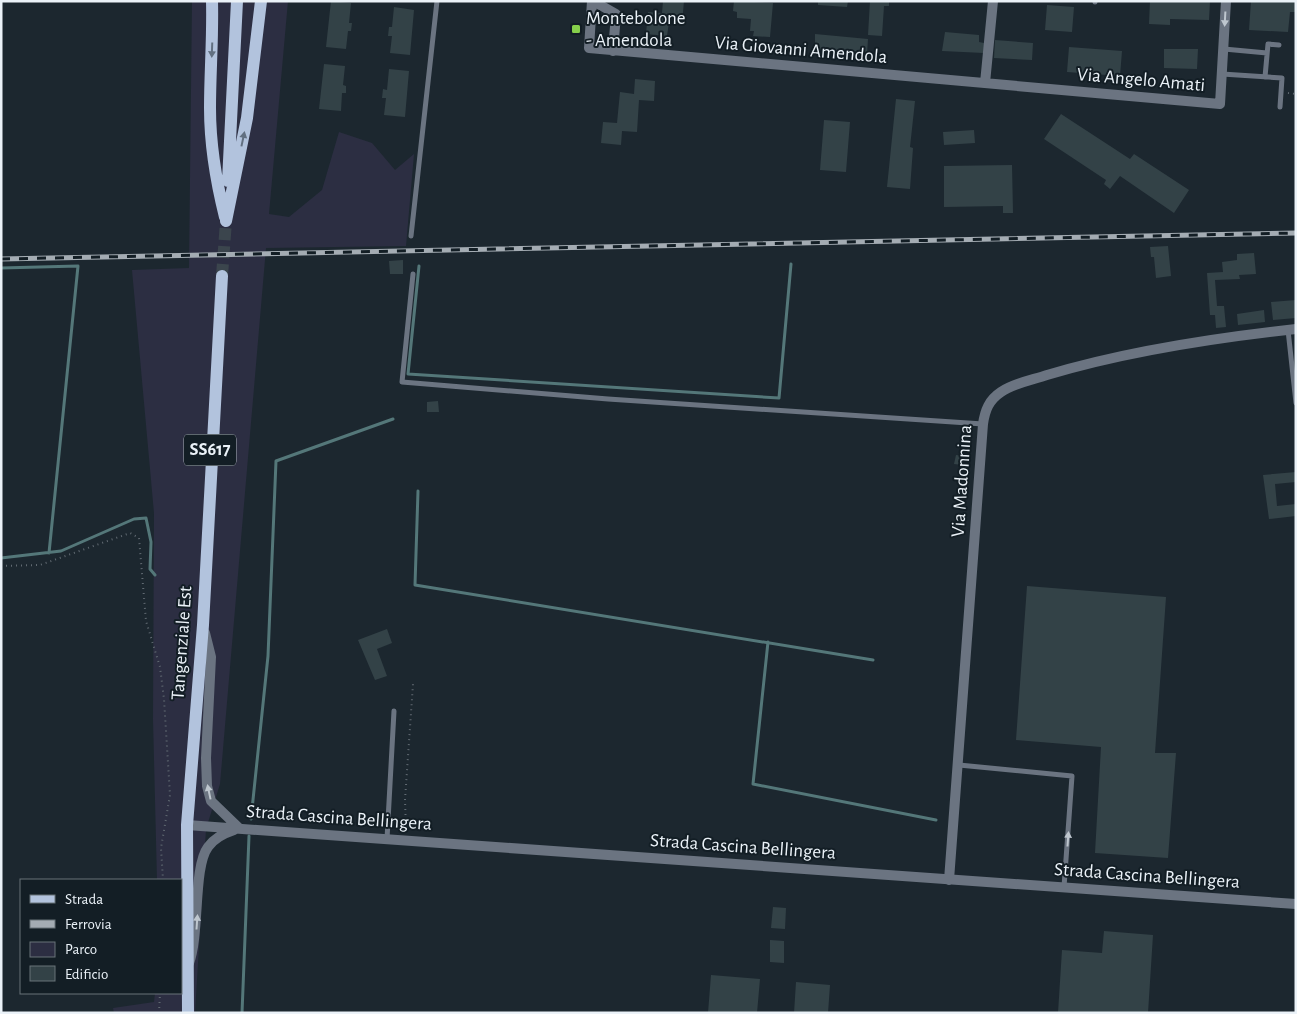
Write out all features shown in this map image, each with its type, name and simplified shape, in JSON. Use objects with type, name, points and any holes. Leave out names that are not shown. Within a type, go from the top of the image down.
[{"type":"main road","points":[[212,1],[213,34],[210,109],[215,174],[226,222]]},
{"type":"main road","points":[[226,222],[237,1]]},
{"type":"main road","points":[[226,222],[247,118],[261,1]]},
{"type":"main road","name":"Tangenziale Est","points":[[188,1013],[187,825],[203,625],[222,276]]},
{"type":"street","name":"Via Giovanni Amendola","points":[[613,50],[616,14],[593,1],[589,48],[985,83]]},
{"type":"street","points":[[985,83],[993,1]]},
{"type":"street","name":"Via Angelo Amati","points":[[985,83],[1220,104],[1226,1]]},
{"type":"street","name":"Via Madonnina","points":[[950,880],[983,424],[991,400],[1011,386],[1069,369],[1173,346],[1292,329]]},
{"type":"street","points":[[188,969],[195,947],[201,864],[208,846],[224,833],[240,828],[211,801],[207,786],[206,758],[210,657],[203,625]]},
{"type":"street","name":"Strada Cascina Bellingera","points":[[187,825],[1296,904]]},
{"type":"lane","points":[[411,236],[437,1]]},
{"type":"lane","points":[[1265,77],[1268,44],[1279,45]]},
{"type":"lane","points":[[1224,49],[1267,53]]},
{"type":"lane","points":[[1222,74],[1282,78],[1280,107]]},
{"type":"lane","points":[[413,274],[402,382],[608,399],[983,424]]},
{"type":"lane","points":[[1292,329],[1296,403]]},
{"type":"lane","points":[[386,839],[394,712]]},
{"type":"lane","points":[[959,765],[1072,776],[1064,888]]},
{"type":"path","points":[[1,566],[40,565],[130,533],[139,538],[146,621],[160,666],[164,699],[170,795],[161,848],[163,879]]},
{"type":"path","points":[[408,840],[406,800],[413,684]]},
{"type":"path","points":[[159,1013],[160,994]]},
{"type":"green space","points":[[192,1],[288,1],[269,214],[289,217],[322,190],[339,132],[372,143],[395,170],[414,154],[406,246],[266,248],[220,784],[206,829],[195,1013],[114,1013],[113,1008],[154,1002],[155,994],[182,994],[182,879],[157,879],[153,719],[154,513],[132,270],[189,268]]},
{"type":"building","points":[[331,1],[351,3],[349,23],[352,23],[351,31],[348,31],[346,49],[326,47]]},
{"type":"building","points":[[663,1],[684,1],[682,23],[669,22],[667,36],[646,34],[648,12],[662,13]]},
{"type":"building","points":[[734,1],[773,3],[770,37],[753,36],[754,31],[750,31],[751,19],[737,18],[737,12],[733,11]]},
{"type":"building","points":[[818,1],[848,1],[847,7],[818,5]]},
{"type":"building","points":[[870,1],[889,1],[889,6],[884,6],[882,36],[868,35]]},
{"type":"building","points":[[1150,1],[1210,1],[1209,20],[1170,19],[1170,25],[1149,24]]},
{"type":"building","points":[[1251,1],[1296,1],[1296,12],[1290,12],[1288,32],[1249,30]]},
{"type":"building","points":[[1047,5],[1074,7],[1072,32],[1045,30]]},
{"type":"building","points":[[394,7],[414,10],[410,55],[390,53],[392,36],[388,36],[389,27],[392,27]]},
{"type":"building","points":[[945,32],[979,35],[979,42],[984,43],[984,53],[942,51]]},
{"type":"building","points":[[815,34],[868,39],[867,54],[815,50]]},
{"type":"building","points":[[995,40],[1033,43],[1032,60],[994,58]]},
{"type":"building","points":[[1069,47],[1122,51],[1120,76],[1067,72]]},
{"type":"building","points":[[1164,49],[1198,49],[1197,69],[1164,68]]},
{"type":"building","points":[[324,64],[345,66],[343,85],[346,86],[346,93],[342,93],[341,111],[319,109]]},
{"type":"building","points":[[389,69],[409,71],[405,117],[384,115],[386,98],[382,98],[383,89],[387,90]]},
{"type":"building","points":[[635,79],[655,81],[654,101],[639,100],[637,132],[622,131],[621,145],[601,143],[603,122],[617,123],[620,92],[634,94]]},
{"type":"building","points":[[896,99],[915,101],[910,147],[913,148],[910,189],[887,187]]},
{"type":"building","points":[[1061,114],[1130,159],[1134,154],[1189,190],[1174,213],[1120,176],[1110,189],[1104,184],[1106,180],[1044,139]]},
{"type":"building","points":[[824,120],[850,122],[846,172],[820,170]]},
{"type":"building","points":[[974,130],[975,143],[944,145],[943,132]]},
{"type":"building","points":[[1012,165],[1013,213],[1003,213],[1003,206],[944,207],[944,166]]},
{"type":"building","points":[[1168,246],[1171,276],[1156,278],[1154,257],[1151,257],[1150,247]]},
{"type":"building","points":[[1254,253],[1256,274],[1239,275],[1240,279],[1215,280],[1217,306],[1224,306],[1226,327],[1216,328],[1215,315],[1210,315],[1207,273],[1223,272],[1222,262],[1237,260],[1237,254]]},
{"type":"building","points":[[403,260],[403,274],[390,274],[389,261]]},
{"type":"building","points":[[1296,300],[1296,318],[1273,320],[1271,302]]},
{"type":"building","points":[[1264,310],[1265,322],[1238,325],[1237,314]]},
{"type":"building","points":[[438,401],[439,412],[427,412],[427,402]]},
{"type":"building","points":[[956,455],[964,456],[962,465],[954,464]]},
{"type":"building","points":[[1296,472],[1296,482],[1275,484],[1277,506],[1296,504],[1296,516],[1269,519],[1263,475]]},
{"type":"building","points":[[1027,586],[1166,597],[1155,753],[1176,753],[1168,858],[1095,853],[1101,747],[1016,740]]},
{"type":"building","points":[[387,629],[392,643],[377,649],[387,676],[375,680],[358,640]]},
{"type":"building","points":[[773,907],[786,908],[785,929],[771,928]]},
{"type":"building","points":[[1104,931],[1153,935],[1148,1013],[1058,1013],[1062,950],[1102,953]]},
{"type":"building","points":[[770,940],[784,941],[784,963],[770,962]]},
{"type":"building","points":[[711,975],[760,979],[757,1013],[708,1013]]},
{"type":"building","points":[[796,982],[830,985],[828,1013],[794,1013]]},
{"type":"waterway","points":[[419,266],[408,374],[779,398],[791,264]]},
{"type":"waterway","points":[[1,268],[78,266],[49,553]]},
{"type":"waterway","points":[[251,819],[268,656],[276,461],[393,419]]},
{"type":"waterway","points":[[418,491],[415,585],[873,660]]},
{"type":"waterway","points":[[1,558],[61,551],[134,519],[146,518],[151,542],[150,569],[155,575]]},
{"type":"waterway","points":[[768,642],[753,784],[936,820]]},
{"type":"waterway","points":[[242,1013],[249,836]]},
{"type":"tunnel","points":[[222,276],[226,221]]},
{"type":"railway","points":[[1,259],[1296,233]]},
{"type":"place","name":"Montebolone - Amendola","points":[[576,29]]}]
